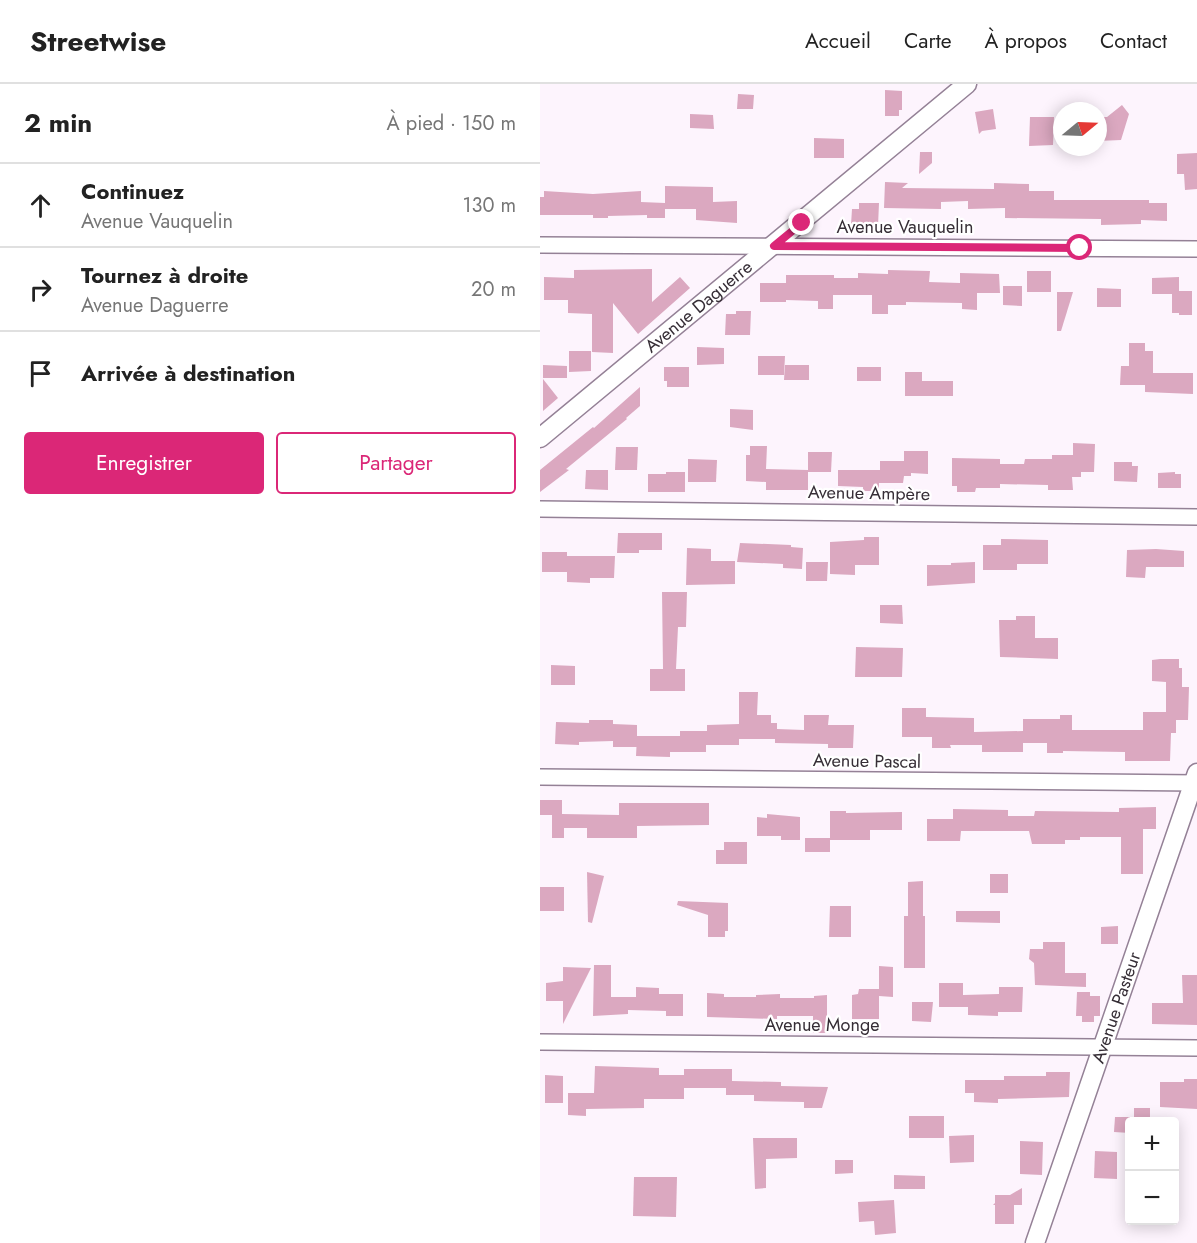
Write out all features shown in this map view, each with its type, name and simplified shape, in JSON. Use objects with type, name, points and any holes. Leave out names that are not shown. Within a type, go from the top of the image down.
[{"type":"street","name":"Avenue Daguerre","points":[[540,438],[967,84]]},
{"type":"street","name":"Avenue Vauquelin","points":[[540,245],[1197,249]]},
{"type":"street","name":"Avenue Ampère","points":[[540,509],[1197,517]]},
{"type":"street","name":"Avenue Pascal","points":[[540,777],[1196,780]]},
{"type":"street","name":"Avenue Pasteur","points":[[1035,1243],[1196,780]]},
{"type":"street","name":"Avenue Monge","points":[[540,1042],[1197,1048]]},
{"type":"building","points":[[885,90],[902,91],[902,110],[899,110],[899,116],[885,116]]},
{"type":"building","points":[[738,94],[754,95],[753,109],[737,109]]},
{"type":"building","points":[[1122,105],[1129,114],[1121,140],[1107,141],[1107,117]]},
{"type":"building","points":[[993,109],[996,129],[982,131],[979,134],[975,112]]},
{"type":"building","points":[[690,114],[713,115],[714,129],[690,128]]},
{"type":"building","points":[[1030,117],[1053,117],[1053,145],[1029,146]]},
{"type":"building","points":[[814,138],[844,139],[844,158],[814,158]]},
{"type":"building","points":[[920,152],[932,152],[932,163],[919,174]]},
{"type":"building","points":[[1197,153],[1197,189],[1185,190],[1184,174],[1177,174],[1177,154]]},
{"type":"building","points":[[885,182],[908,183],[902,188],[994,189],[994,183],[1029,184],[1029,191],[1054,191],[1054,200],[1149,200],[1149,203],[1167,203],[1167,221],[1141,220],[1141,224],[1101,225],[1101,219],[1005,218],[1005,208],[968,209],[968,201],[941,202],[941,209],[884,208]]},
{"type":"building","points":[[665,186],[713,187],[713,202],[737,201],[737,223],[696,220],[696,209],[665,209]]},
{"type":"building","points":[[544,191],[593,194],[641,191],[641,202],[665,203],[665,218],[647,218],[647,215],[593,218],[593,215],[540,215],[540,197],[544,197]]},
{"type":"building","points":[[859,203],[879,203],[878,226],[851,225],[852,209],[859,209]]},
{"type":"building","points":[[652,269],[652,302],[680,277],[690,288],[638,334],[613,303],[613,353],[592,352],[592,314],[568,313],[568,300],[544,300],[544,277],[574,278],[574,270]]},
{"type":"building","points":[[888,270],[930,271],[929,282],[960,283],[960,273],[999,274],[1000,293],[977,293],[977,310],[962,309],[962,303],[906,302],[906,305],[888,305],[888,314],[872,314],[872,295],[833,295],[833,309],[818,309],[818,301],[760,302],[760,283],[786,283],[786,275],[834,275],[834,278],[858,278],[858,273],[888,274]]},
{"type":"building","points":[[1027,271],[1051,271],[1051,292],[1027,292]]},
{"type":"building","points":[[1179,277],[1179,291],[1192,291],[1192,315],[1172,313],[1172,294],[1152,294],[1152,278]]},
{"type":"building","points":[[1003,286],[1022,286],[1022,306],[1003,305]]},
{"type":"building","points":[[1097,288],[1121,289],[1121,307],[1097,307]]},
{"type":"building","points":[[1057,292],[1073,292],[1061,331],[1057,331]]},
{"type":"building","points":[[736,311],[751,311],[750,335],[725,335],[726,314],[736,314]]},
{"type":"building","points":[[1129,343],[1145,343],[1145,351],[1153,351],[1153,373],[1193,373],[1193,394],[1145,392],[1145,385],[1120,385],[1121,366],[1129,366]]},
{"type":"building","points":[[697,347],[724,348],[724,364],[697,365]]},
{"type":"building","points":[[569,351],[591,351],[591,371],[569,372]]},
{"type":"building","points":[[758,356],[785,356],[784,375],[758,375]]},
{"type":"building","points":[[543,365],[567,366],[567,378],[543,378]]},
{"type":"building","points":[[785,365],[809,365],[809,380],[784,380]]},
{"type":"building","points":[[664,367],[689,367],[689,387],[667,387],[667,381],[664,381]]},
{"type":"building","points":[[857,367],[881,367],[881,381],[857,381]]},
{"type":"building","points":[[905,372],[922,372],[922,381],[953,381],[953,396],[905,396]]},
{"type":"building","points":[[543,379],[558,398],[543,411]]},
{"type":"building","points":[[640,387],[640,406],[566,469],[569,470],[540,492],[540,470],[594,428]]},
{"type":"building","points":[[730,409],[753,410],[753,430],[730,427]]},
{"type":"building","points":[[1073,443],[1095,444],[1094,472],[1081,472],[1081,477],[1072,477],[1073,490],[1048,490],[1048,485],[1000,484],[1000,488],[976,488],[975,492],[957,492],[957,486],[952,486],[952,458],[1000,459],[1000,464],[1024,464],[1025,459],[1052,459],[1052,455],[1073,455]]},
{"type":"building","points":[[750,446],[767,446],[766,469],[808,470],[808,490],[766,490],[766,482],[746,481],[746,455],[750,455]]},
{"type":"building","points":[[616,447],[638,447],[637,470],[615,470]]},
{"type":"building","points":[[904,451],[928,451],[928,474],[911,473],[911,476],[904,476],[903,483],[879,483],[879,491],[863,491],[863,487],[838,486],[838,470],[880,470],[880,461],[904,461]]},
{"type":"building","points":[[808,452],[832,452],[831,472],[808,472]]},
{"type":"building","points":[[688,459],[717,460],[716,482],[688,482]]},
{"type":"building","points":[[1114,462],[1132,462],[1132,466],[1138,466],[1137,482],[1114,481]]},
{"type":"building","points":[[586,470],[608,470],[608,490],[585,489]]},
{"type":"building","points":[[666,472],[685,472],[685,492],[648,492],[648,474],[666,474]]},
{"type":"building","points":[[1175,472],[1175,474],[1181,474],[1181,488],[1158,488],[1158,473]]},
{"type":"building","points":[[618,533],[662,533],[662,550],[617,553]]},
{"type":"building","points":[[864,537],[879,537],[879,565],[855,565],[855,575],[830,574],[830,542],[864,540]]},
{"type":"building","points":[[1001,539],[1048,540],[1048,564],[1017,564],[1017,570],[983,570],[983,545],[1001,545]]},
{"type":"building","points":[[740,543],[791,545],[791,547],[803,548],[802,569],[783,568],[783,564],[737,562]]},
{"type":"building","points":[[687,548],[711,549],[711,561],[735,561],[735,584],[686,585]]},
{"type":"building","points":[[1127,550],[1184,551],[1184,567],[1146,567],[1145,578],[1126,577]]},
{"type":"building","points":[[542,552],[567,552],[567,556],[615,556],[614,578],[590,578],[590,583],[567,582],[567,572],[542,572]]},
{"type":"building","points":[[806,562],[828,562],[827,581],[806,581]]},
{"type":"building","points":[[975,562],[975,583],[927,586],[927,565]]},
{"type":"building","points":[[662,592],[687,592],[686,627],[678,627],[676,669],[685,669],[685,691],[650,691],[650,669],[663,669]]},
{"type":"building","points":[[880,605],[902,605],[903,624],[880,623]]},
{"type":"building","points":[[1016,616],[1035,616],[1035,638],[1058,638],[1058,659],[1000,657],[999,620],[1016,620]]},
{"type":"building","points":[[856,647],[903,648],[902,677],[855,677]]},
{"type":"building","points":[[1179,659],[1179,668],[1182,668],[1182,687],[1189,687],[1188,720],[1176,720],[1176,733],[1171,733],[1170,761],[1125,761],[1125,752],[1047,753],[1047,743],[1023,743],[1023,752],[982,752],[982,745],[950,745],[951,748],[932,748],[932,737],[902,737],[902,708],[926,708],[926,717],[974,718],[974,732],[1023,731],[1023,719],[1060,719],[1060,715],[1072,715],[1072,730],[1143,730],[1143,712],[1166,712],[1166,682],[1152,681],[1152,660]]},
{"type":"building","points":[[551,665],[575,666],[575,685],[551,685]]},
{"type":"building","points":[[739,692],[758,692],[757,715],[771,715],[771,723],[777,723],[777,729],[804,730],[804,715],[829,715],[828,725],[854,725],[853,748],[828,748],[828,744],[775,743],[775,739],[739,739],[739,745],[706,745],[706,752],[670,752],[670,757],[636,756],[637,736],[680,736],[680,731],[707,731],[707,725],[739,724]]},
{"type":"building","points":[[589,720],[613,720],[613,724],[637,725],[637,747],[613,747],[613,741],[579,742],[579,745],[555,744],[556,722],[589,723]]},
{"type":"building","points":[[540,800],[562,800],[562,814],[619,815],[619,803],[709,803],[709,825],[637,826],[637,838],[587,838],[587,828],[564,828],[564,838],[552,838],[552,815],[540,815]]},
{"type":"building","points":[[1156,807],[1156,829],[1143,829],[1143,874],[1121,874],[1121,837],[1080,837],[1080,840],[1065,840],[1065,844],[1032,844],[1029,831],[961,831],[960,841],[927,841],[927,819],[953,819],[953,809],[1008,810],[1008,816],[1034,816],[1035,811],[1119,812],[1119,808]]},
{"type":"building","points":[[830,811],[902,812],[902,830],[870,830],[870,840],[830,840]]},
{"type":"building","points":[[767,814],[800,817],[800,840],[781,840],[781,836],[757,836],[757,817],[767,818]]},
{"type":"building","points":[[805,838],[830,838],[830,852],[805,852]]},
{"type":"building","points":[[724,842],[747,842],[747,864],[716,864],[716,850],[724,850]]},
{"type":"building","points":[[587,872],[604,876],[592,923],[588,922]]},
{"type":"building","points":[[990,874],[1008,874],[1008,893],[990,893]]},
{"type":"building","points":[[923,881],[925,968],[904,968],[904,916],[908,916],[908,882]]},
{"type":"building","points":[[540,887],[564,887],[564,911],[540,911]]},
{"type":"building","points":[[678,901],[728,903],[728,931],[725,931],[725,937],[708,937],[708,915],[677,905]]},
{"type":"building","points":[[830,906],[851,906],[851,937],[829,937]]},
{"type":"building","points":[[956,911],[1000,911],[1000,923],[956,922]]},
{"type":"building","points":[[1118,926],[1118,944],[1101,944],[1101,927]]},
{"type":"building","points":[[1043,942],[1065,942],[1065,973],[1086,973],[1086,987],[1035,985],[1034,963],[1029,959],[1030,949],[1043,949]]},
{"type":"building","points":[[594,965],[611,965],[611,997],[636,997],[636,987],[659,988],[659,994],[683,994],[683,1016],[666,1016],[666,1011],[628,1010],[628,1014],[593,1016]]},
{"type":"building","points":[[879,966],[893,967],[893,997],[879,996],[879,1019],[852,1019],[852,995],[858,994],[859,989],[879,989]]},
{"type":"building","points":[[563,967],[591,968],[563,1024],[563,1001],[546,1001],[546,983],[563,981]]},
{"type":"building","points":[[1182,975],[1197,975],[1197,1025],[1152,1024],[1152,1003],[1183,1003]]},
{"type":"building","points":[[939,983],[963,983],[963,995],[999,994],[999,987],[1023,987],[1022,1012],[998,1012],[998,1016],[968,1015],[968,1007],[939,1007]]},
{"type":"building","points":[[1077,992],[1090,992],[1090,996],[1100,996],[1100,1016],[1094,1016],[1094,1022],[1082,1022],[1082,1016],[1076,1016]]},
{"type":"building","points":[[707,993],[724,994],[724,997],[780,994],[780,998],[814,998],[814,996],[827,995],[827,1033],[813,1033],[813,1016],[777,1016],[777,1019],[707,1017]]},
{"type":"building","points":[[912,1002],[933,1002],[931,1022],[912,1021]]},
{"type":"building","points":[[595,1066],[659,1068],[659,1075],[684,1075],[684,1069],[732,1069],[732,1081],[781,1082],[781,1086],[828,1087],[822,1108],[804,1108],[804,1102],[754,1101],[754,1095],[726,1095],[726,1088],[684,1088],[684,1099],[644,1099],[644,1108],[586,1109],[586,1116],[568,1115],[568,1093],[594,1093]]},
{"type":"building","points":[[1046,1072],[1070,1072],[1069,1097],[998,1099],[998,1103],[974,1102],[974,1093],[965,1093],[965,1080],[1004,1080],[1004,1076],[1046,1076]]},
{"type":"building","points":[[545,1075],[563,1076],[563,1103],[545,1103]]},
{"type":"building","points":[[1184,1079],[1197,1079],[1197,1109],[1160,1107],[1160,1082],[1184,1082]]},
{"type":"building","points":[[1134,1108],[1150,1108],[1150,1117],[1134,1117]]},
{"type":"building","points":[[909,1116],[944,1116],[944,1138],[909,1138]]},
{"type":"building","points":[[1115,1117],[1125,1117],[1125,1133],[1114,1132]]},
{"type":"building","points":[[974,1135],[974,1162],[950,1163],[949,1136]]},
{"type":"building","points":[[753,1138],[797,1138],[797,1158],[766,1159],[766,1188],[755,1189]]},
{"type":"building","points":[[1020,1141],[1043,1142],[1042,1175],[1020,1174]]},
{"type":"building","points":[[1095,1151],[1117,1152],[1117,1179],[1094,1178]]},
{"type":"building","points":[[835,1160],[853,1160],[853,1173],[835,1174]]},
{"type":"building","points":[[894,1175],[925,1176],[925,1189],[894,1189]]},
{"type":"building","points":[[634,1177],[677,1177],[676,1217],[633,1216]]},
{"type":"building","points":[[1022,1188],[1022,1205],[1014,1205],[1014,1224],[995,1224],[995,1205],[993,1205],[995,1195],[1010,1195]]},
{"type":"building","points":[[894,1200],[896,1233],[875,1235],[874,1221],[859,1222],[858,1202]]},
{"type":"route","points":[[802,223],[774,246],[1080,248]]}]
